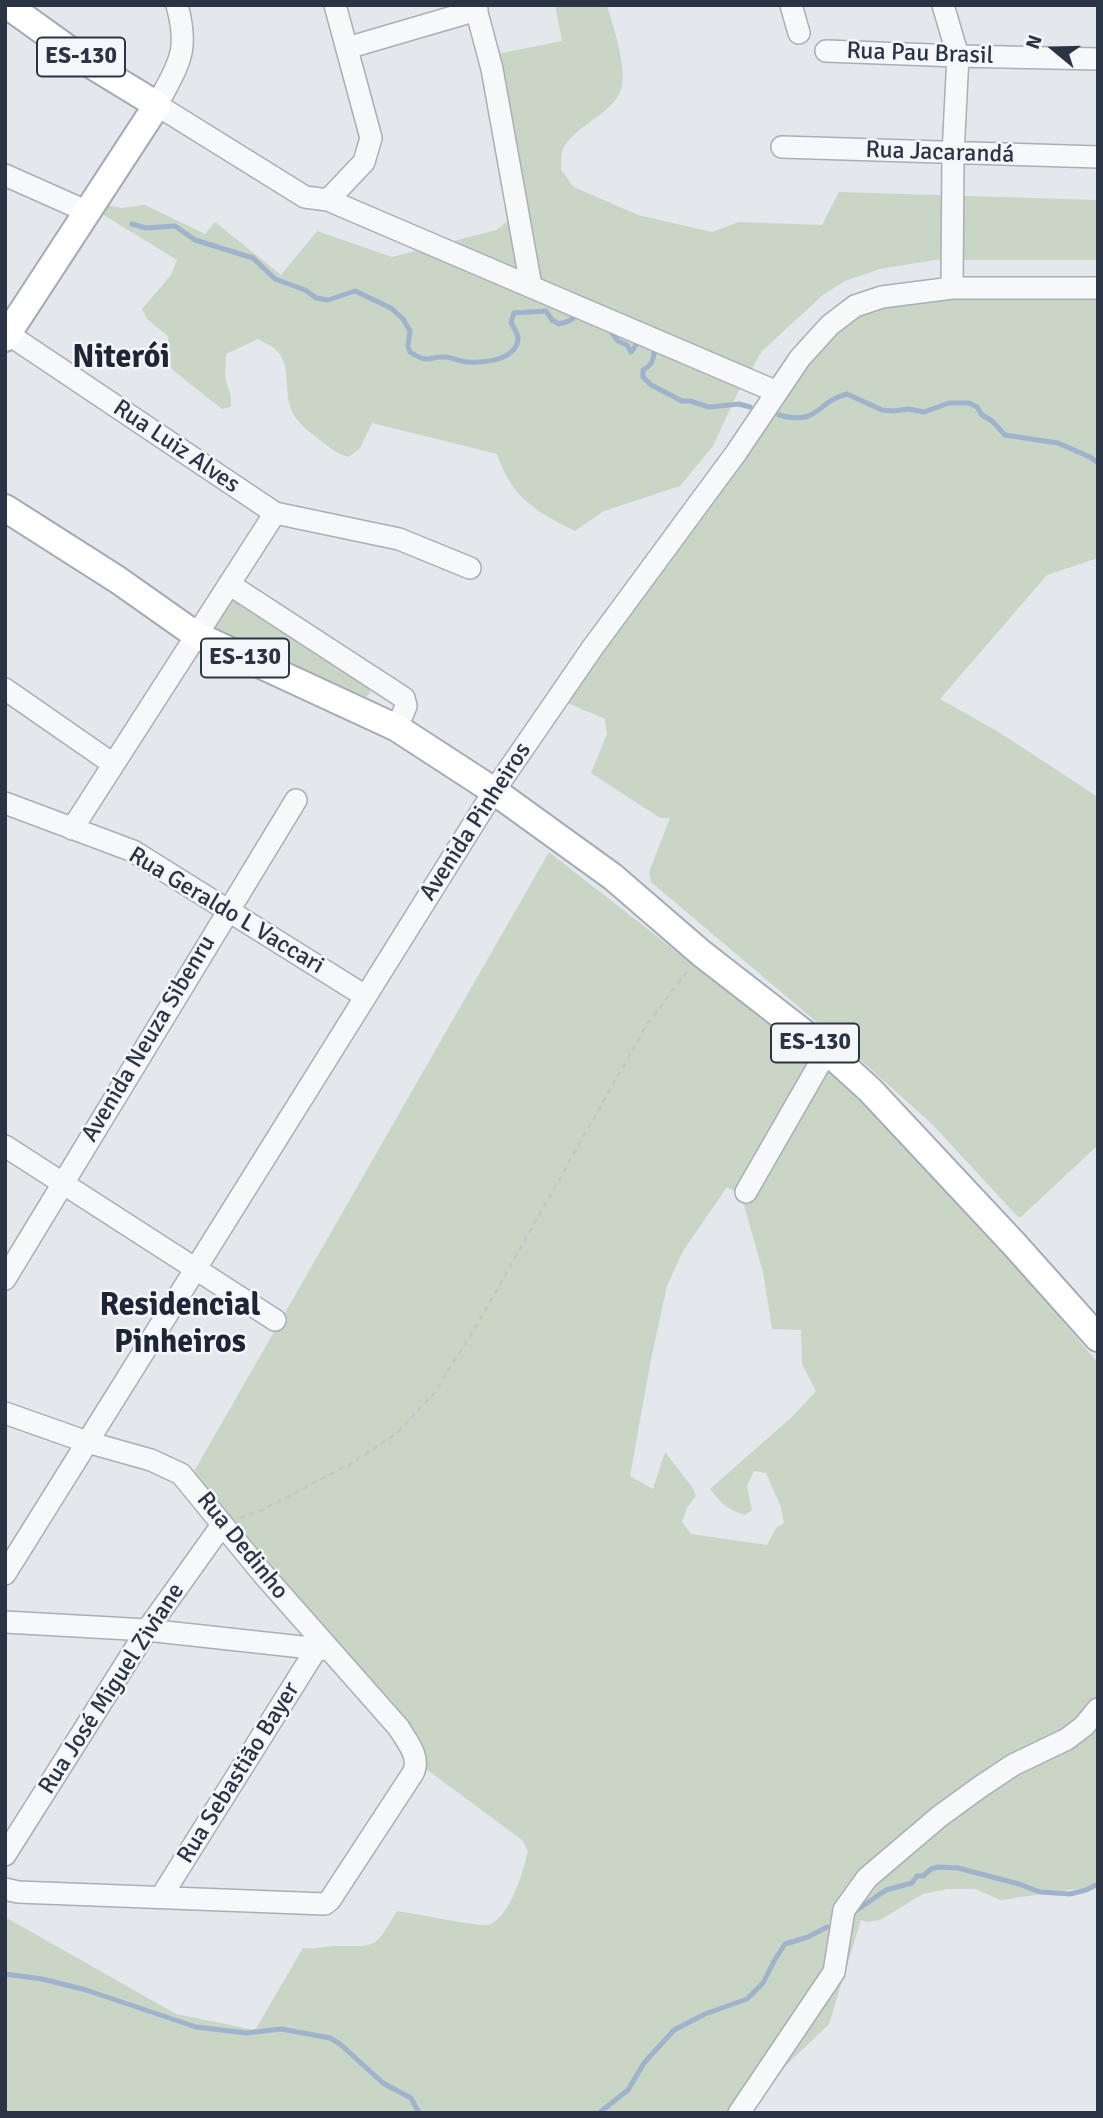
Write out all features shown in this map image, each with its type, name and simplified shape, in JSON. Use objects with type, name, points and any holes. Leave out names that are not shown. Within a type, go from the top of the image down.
[{"type":"main road","name":"ES-130","points":[[19,10],[85,61],[157,105]]},
{"type":"main road","points":[[6,335],[157,105]]},
{"type":"main road","name":"ES-130","points":[[5,508],[118,580],[196,635],[397,728],[494,791],[613,877],[701,953],[827,1051],[891,1111],[1098,1338]]},
{"type":"street","points":[[177,5],[184,45],[157,105],[305,197],[328,200],[777,392]]},
{"type":"street","points":[[328,200],[364,162],[371,138],[335,5]]},
{"type":"street","points":[[791,5],[799,33]]},
{"type":"street","points":[[943,5],[958,56],[953,154],[952,288]]},
{"type":"street","points":[[348,48],[476,8],[492,69],[531,286]]},
{"type":"street","name":"Rua Pau Brasil","points":[[827,51],[1098,59]]},
{"type":"street","name":"Rua Jacarandá","points":[[782,147],[1098,157]]},
{"type":"street","points":[[5,175],[88,212]]},
{"type":"street","name":"Avenida Pinheiros","points":[[5,1574],[494,791],[593,647],[736,453],[800,358],[830,325],[855,306],[882,297],[952,288],[1098,288]]},
{"type":"street","name":"Rua Luiz Alves","points":[[6,335],[275,513]]},
{"type":"street","points":[[72,829],[275,513],[399,540],[470,568]]},
{"type":"street","points":[[229,584],[404,698],[406,706],[397,728]]},
{"type":"street","points":[[5,689],[113,764]]},
{"type":"street","name":"Avenida Neuza Sibenru","points":[[5,1279],[296,800]]},
{"type":"street","name":"Rua Geraldo L Vaccari","points":[[5,803],[133,851],[365,996]]},
{"type":"street","points":[[746,1192],[827,1051]]},
{"type":"street","points":[[5,1146],[275,1320]]},
{"type":"street","name":"Rua Dedinho","points":[[5,1413],[87,1442],[151,1460],[175,1470],[188,1481],[323,1649],[399,1728],[417,1764],[330,1900],[319,1905],[161,1897]]},
{"type":"street","name":"Rua José Miguel Ziviane","points":[[5,1856],[146,1630],[222,1525]]},
{"type":"street","points":[[5,1622],[146,1630],[323,1649]]},
{"type":"street","name":"Rua Sebastião Bayer","points":[[161,1897],[323,1649]]},
{"type":"street","points":[[739,2113],[834,1972],[844,1910],[867,1878],[980,1787],[1013,1765],[1067,1738],[1084,1726],[1098,1709]]},
{"type":"street","points":[[5,1889],[18,1892],[161,1897]]},
{"type":"path","points":[[222,1525],[264,1509],[352,1463],[397,1433],[435,1392],[478,1323],[646,1026],[701,953]]},
{"type":"green space","points":[[555,5],[607,5],[622,67],[622,86],[618,96],[577,132],[562,151],[561,170],[574,187],[638,215],[712,232],[739,222],[822,225],[839,192],[1098,200],[1098,260],[935,260],[880,269],[845,281],[824,294],[762,351],[738,392],[713,446],[680,486],[604,511],[575,531],[527,502],[510,482],[497,454],[372,423],[360,448],[349,457],[334,450],[297,419],[289,402],[284,363],[277,351],[258,339],[226,354],[225,377],[231,407],[222,409],[174,371],[169,365],[168,336],[147,319],[142,309],[171,275],[177,260],[102,214],[99,210],[101,204],[122,208],[145,205],[205,234],[215,222],[281,275],[317,231],[392,257],[496,230],[508,221],[512,210],[497,54],[562,41]]},
{"type":"green space","points":[[1098,289],[1098,558],[1047,575],[940,699],[997,731],[1098,797],[1098,1145],[1018,1217],[932,1124],[846,1047],[651,882],[649,872],[670,818],[660,818],[591,773],[607,734],[605,719],[565,702],[760,408],[845,318],[895,300]]},
{"type":"green space","points":[[233,598],[371,690],[364,702],[214,627]]},
{"type":"green space","points":[[549,852],[815,1060],[825,1060],[955,1183],[1098,1363],[1098,1886],[1000,1900],[975,1889],[948,1889],[923,1894],[880,1920],[861,1920],[829,2024],[779,2072],[753,2113],[5,2113],[5,1917],[176,2014],[255,2030],[303,1948],[374,1943],[397,1911],[488,1925],[496,1921],[509,1904],[523,1870],[528,1851],[522,1840],[418,1763],[192,1475]],"holes":[[[727,1187],[741,1195],[763,1272],[772,1329],[801,1330],[802,1364],[816,1391],[793,1416],[710,1489],[725,1505],[745,1515],[752,1510],[747,1486],[754,1471],[766,1473],[781,1507],[784,1523],[776,1528],[767,1545],[691,1534],[682,1522],[687,1508],[696,1496],[693,1488],[665,1452],[653,1489],[630,1476],[667,1286],[683,1251]]]},
{"type":"waterway","points":[[132,224],[146,228],[175,226],[195,240],[253,258],[275,279],[305,290],[316,298],[328,300],[355,291],[391,308],[403,319],[410,331],[410,352],[425,359],[446,357],[463,361],[491,361],[507,355],[517,345],[518,337],[511,322],[514,313],[546,311],[552,320],[559,324],[579,314]]},
{"type":"waterway","points":[[609,329],[631,352],[638,342],[642,343]]},
{"type":"waterway","points":[[651,347],[654,350],[653,359],[643,370],[643,377],[651,385],[682,401],[709,407],[739,404],[750,407]]},
{"type":"waterway","points":[[779,415],[792,418],[810,415],[847,394],[882,410],[893,411],[909,409],[924,412],[949,403],[969,403],[977,407],[982,415],[1005,435],[1058,443],[1098,463]]},
{"type":"waterway","points":[[851,1914],[886,1890],[912,1883],[917,1876],[923,1876],[938,1867],[958,1868],[1040,1892],[1070,1894],[1098,1884]]},
{"type":"waterway","points":[[599,2113],[628,2090],[644,2063],[674,2030],[705,2014],[747,1999],[763,1983],[785,1944],[808,1937],[827,1927]]},
{"type":"waterway","points":[[5,1974],[42,1979],[86,1990],[196,2027],[246,2033],[281,2029],[330,2038],[383,2083],[411,2098],[419,2113]]},
{"type":"district","name":"Niterói","points":[[121,359]]},
{"type":"district","name":"Residencial Pinheiros","points":[[180,1326]]}]
